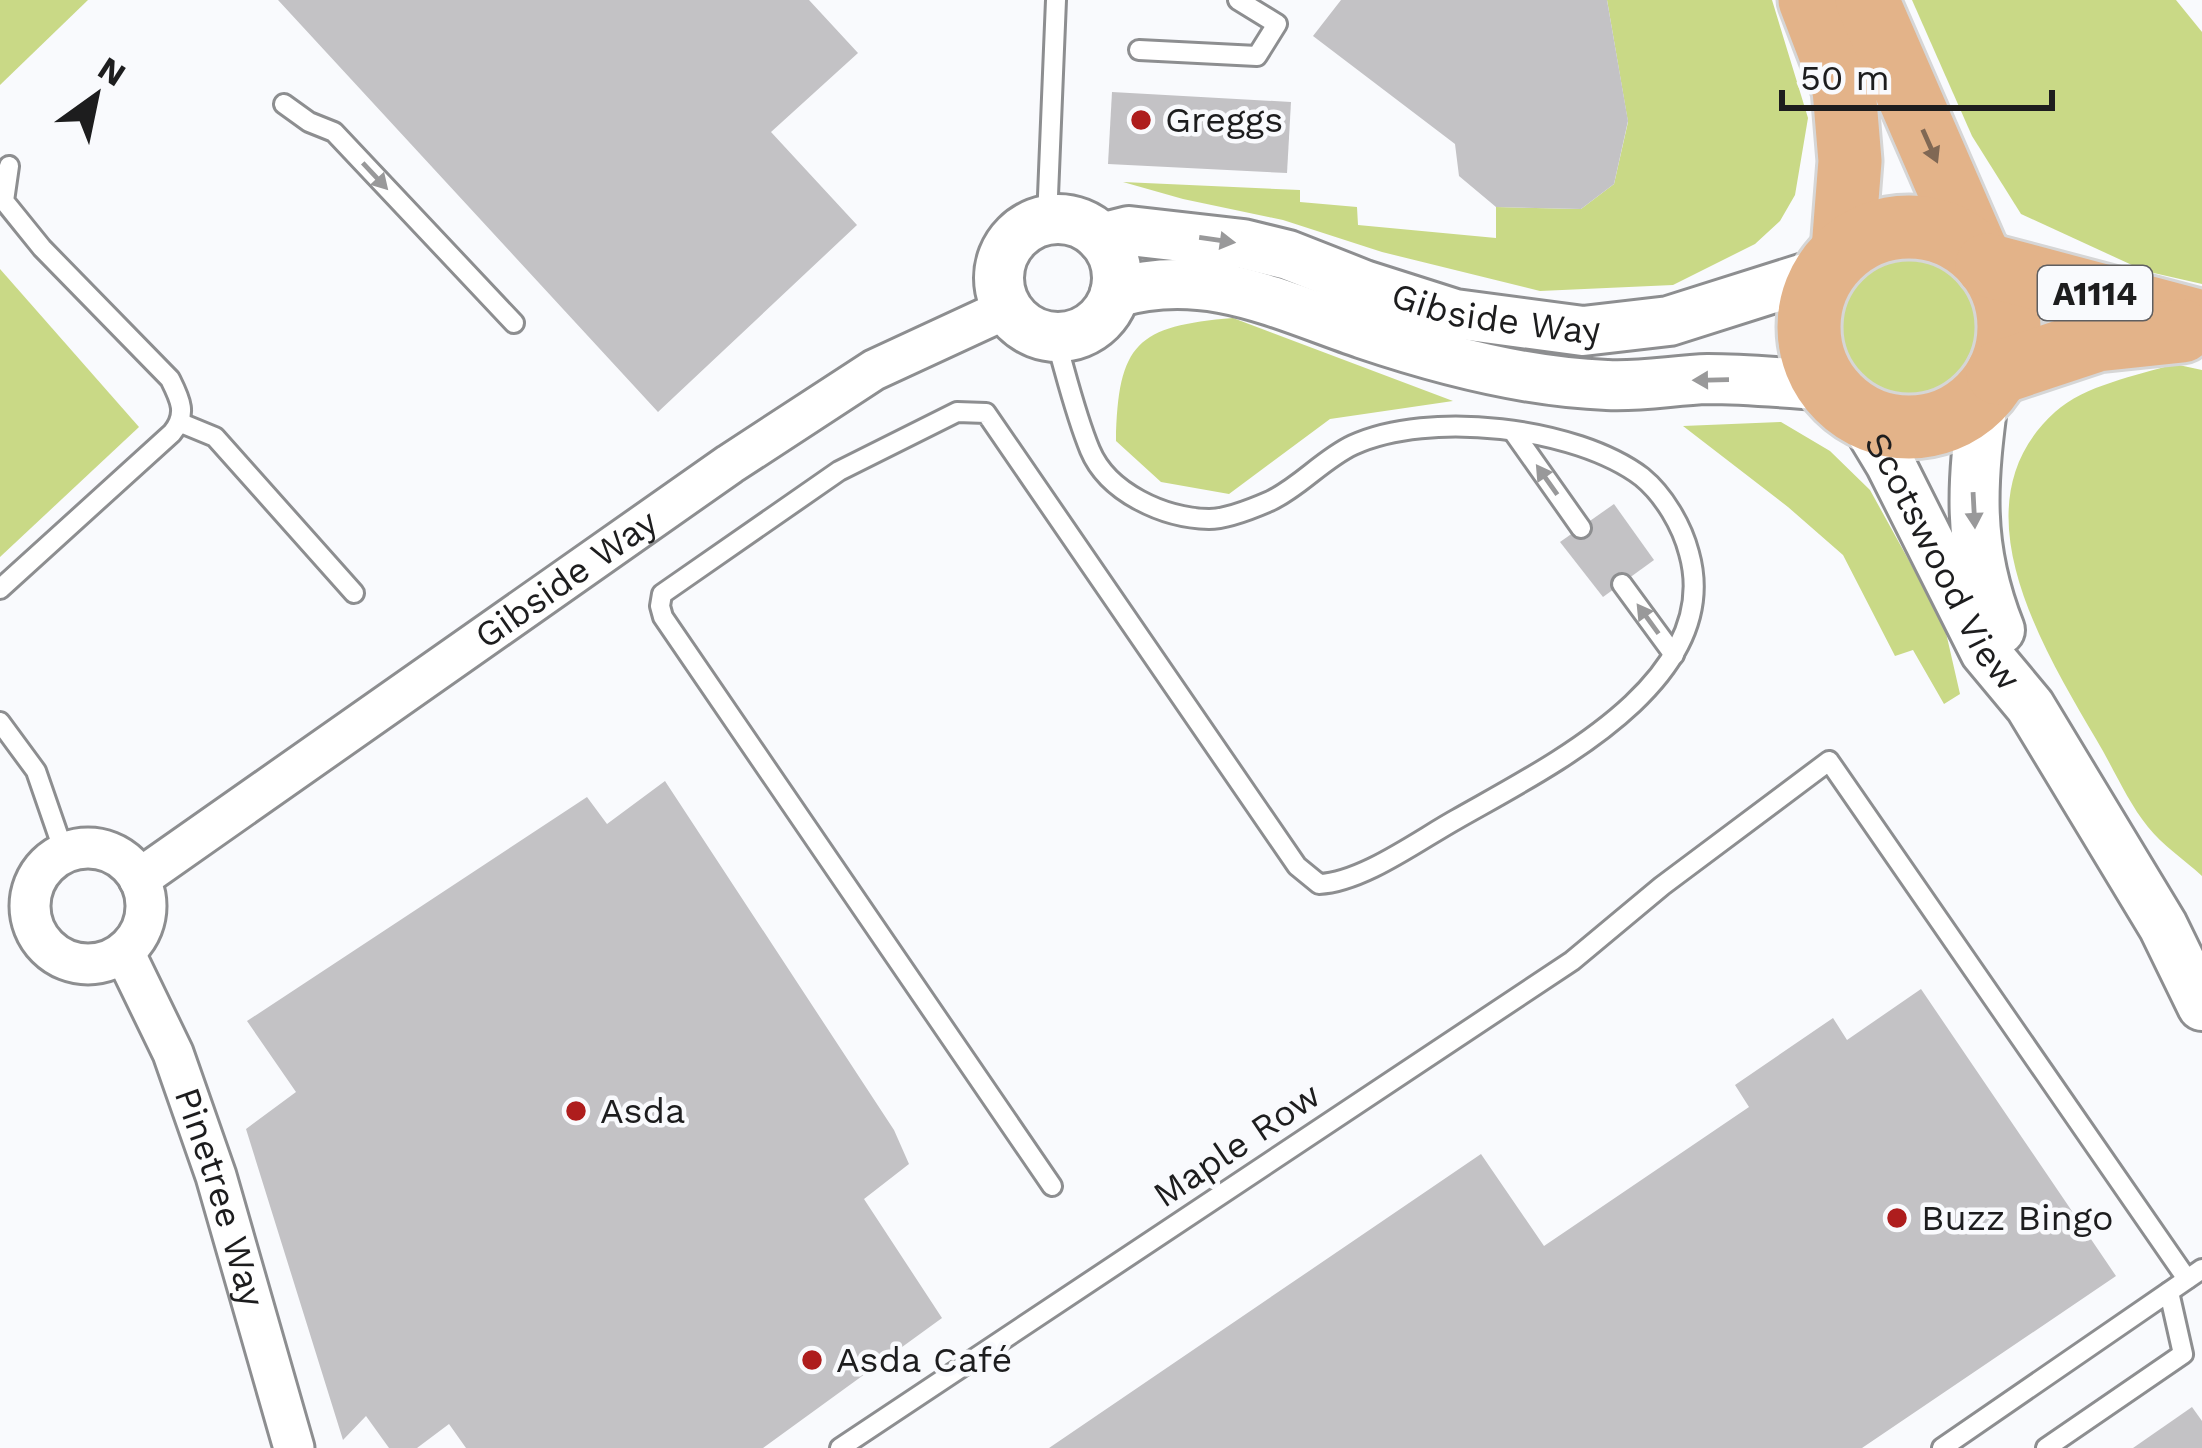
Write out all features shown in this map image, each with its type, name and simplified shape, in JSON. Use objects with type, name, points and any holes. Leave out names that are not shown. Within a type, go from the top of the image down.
[{"type":"main road","points":[[1810,0],[1844,89],[1850,161],[1833,261],[1811,300],[1808,330],[1814,359],[1844,401],[1886,424],[1926,425],[1964,411],[1991,383],[2007,346],[2008,317],[2002,289],[1982,259],[1867,0]]},
{"type":"main road","points":[[1833,261],[1868,235],[1910,227],[1953,237],[1982,259]]},
{"type":"main road","name":"A1114","points":[[1982,259],[2202,326]]},
{"type":"main road","name":"A1114","points":[[1991,383],[2097,340],[2202,326]]},
{"type":"street","name":"Gibside Way","points":[[1047,220],[1076,222],[1101,238],[1129,231],[1243,244],[1288,255],[1455,314],[1583,331],[1669,321],[1833,261]]},
{"type":"street","points":[[1047,220],[1014,237],[999,272],[1007,308],[1028,328],[1055,337],[1086,330],[1109,308],[1115,293],[1115,264],[1101,238]]},
{"type":"street","name":"Gibside Way","points":[[1115,293],[1148,284],[1187,282],[1226,288],[1385,340],[1549,380],[1611,386],[1752,380],[1844,401]]},
{"type":"street","name":"Gibside Way","points":[[140,879],[730,464],[874,370],[1007,308]]},
{"type":"street","name":"Scotswood View","points":[[1991,383],[1972,497],[1975,534],[1993,612],[2030,706]]},
{"type":"street","name":"Scotswood View","points":[[1844,401],[1890,463],[1985,652],[2030,706],[2163,926],[2202,1006]]},
{"type":"street","points":[[87,847],[107,850],[125,860],[140,879],[147,901],[138,938],[124,952],[99,964],[65,959],[43,944],[33,926],[29,905],[33,885],[47,864],[64,852],[87,847]]},
{"type":"street","name":"Pinetree Way","points":[[124,952],[172,1053],[216,1176],[294,1448]]},
{"type":"lane","points":[[1047,220],[1056,0]]},
{"type":"lane","points":[[1139,50],[1257,56],[1277,24],[1238,0]]},
{"type":"lane","points":[[284,104],[334,133],[514,322]]},
{"type":"lane","points":[[0,589],[181,423],[182,403],[170,379],[42,248],[4,201],[8,166]]},
{"type":"lane","points":[[1052,1186],[663,617],[662,594],[673,584],[839,471],[957,412],[986,413],[1298,866],[1319,884],[1350,879],[1524,781],[1626,711],[1684,641],[1695,602],[1694,568],[1685,537],[1646,480],[1586,448],[1514,433],[1431,427],[1354,445],[1271,500],[1214,520],[1150,506],[1117,486],[1091,454],[1055,337]]},
{"type":"lane","points":[[181,423],[215,437],[354,593]]},
{"type":"lane","points":[[1514,433],[1580,528]]},
{"type":"lane","points":[[1622,584],[1674,655]]},
{"type":"lane","points":[[0,722],[36,771],[64,852]]},
{"type":"lane","name":"Maple Row","points":[[840,1448],[1572,962],[1663,886],[1829,761],[2194,1274]]},
{"type":"lane","points":[[1942,1448],[2194,1274]]},
{"type":"lane","points":[[2046,1448],[2182,1354],[2168,1292]]},
{"type":"green space","points":[[0,0],[88,0],[0,85]]},
{"type":"green space","points":[[1607,0],[1772,0],[1808,118],[1795,195],[1780,221],[1755,244],[1673,285],[1540,291],[1382,252],[1283,220],[1123,182],[1300,190],[1300,202],[1357,207],[1358,225],[1496,238],[1496,207],[1581,209],[1614,184],[1628,122]]},
{"type":"green space","points":[[1912,0],[2176,0],[2202,32],[2202,284],[2145,271],[2021,214],[1972,136]]},
{"type":"green space","points":[[1909,257],[1936,263],[1958,278],[1973,300],[1979,327],[1973,354],[1958,376],[1936,391],[1909,397],[1882,391],[1860,376],[1845,354],[1839,327],[1845,300],[1860,278],[1882,263]]},
{"type":"green space","points":[[0,269],[139,427],[0,557]]},
{"type":"green space","points":[[1233,318],[1453,401],[1330,419],[1229,494],[1161,482],[1116,441],[1129,361],[1154,335],[1174,327]]},
{"type":"green space","points":[[2174,364],[2202,370],[2202,876],[2140,817],[2075,703],[2033,620],[2017,576],[2009,532],[2011,489],[2025,449],[2055,412],[2096,388]]},
{"type":"green space","points":[[1781,422],[1830,451],[1870,490],[1944,624],[1960,694],[1944,704],[1913,650],[1895,656],[1843,555],[1683,426]]},
{"type":"building","points":[[278,0],[809,0],[858,53],[771,132],[857,225],[658,412]]},
{"type":"building","points":[[1341,0],[1607,0],[1628,121],[1614,184],[1581,209],[1496,207],[1459,176],[1455,144],[1313,36]]},
{"type":"building","points":[[1112,92],[1291,102],[1287,173],[1108,164]]},
{"type":"building","points":[[1614,504],[1654,560],[1603,597],[1560,542]]},
{"type":"building","name":"Asda","points":[[665,781],[894,1130],[909,1164],[864,1199],[942,1318],[763,1448],[466,1448],[449,1424],[417,1448],[389,1448],[366,1416],[343,1440],[246,1129],[296,1092],[247,1021],[587,797],[607,824]]},
{"type":"building","points":[[1921,989],[2116,1276],[1862,1448],[1049,1448],[1481,1154],[1544,1246],[1749,1107],[1735,1085],[1833,1018],[1847,1040]]},
{"type":"building","points":[[2192,1407],[2202,1421],[2202,1448],[2133,1448]]},
{"type":"place","name":"Greggs","points":[[1141,120]]},
{"type":"place","name":"Asda","points":[[576,1111]]},
{"type":"place","name":"Buzz Bingo","points":[[1897,1218]]},
{"type":"place","name":"Asda Café","points":[[812,1360]]}]
